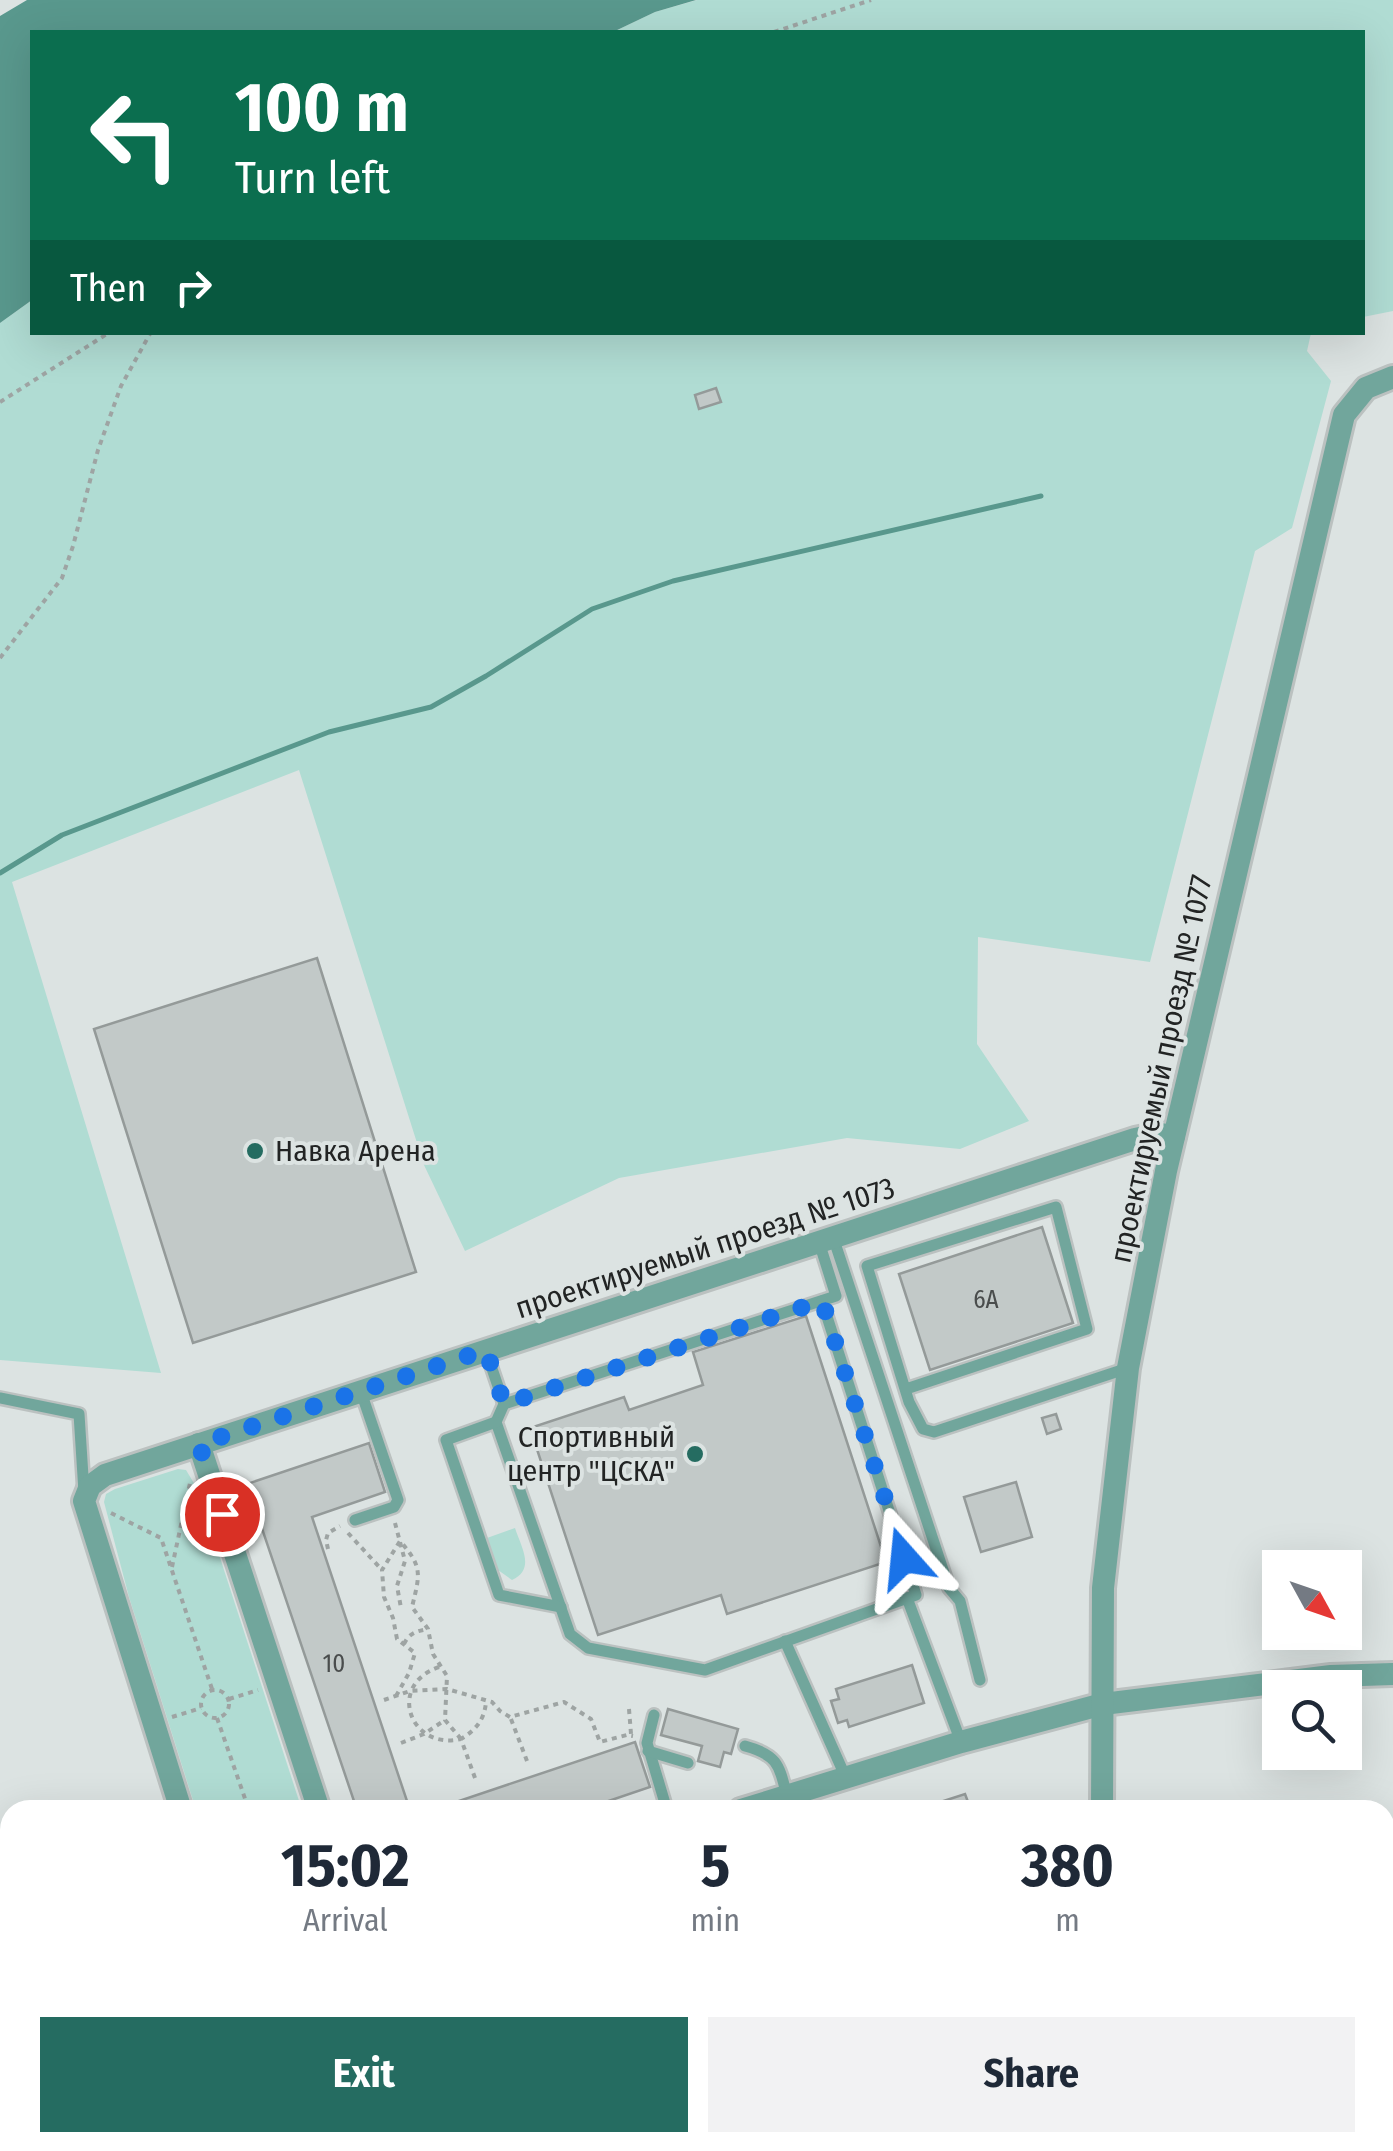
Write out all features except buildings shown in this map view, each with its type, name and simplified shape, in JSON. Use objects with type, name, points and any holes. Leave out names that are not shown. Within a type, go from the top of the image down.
[{"type":"street","name":"проектируемый проезд № 1077","points":[[1102,1800],[1104,1588],[1128,1368],[1174,1136],[1344,415],[1366,388],[1393,377]]},
{"type":"street","name":"проектируемый проезд № 1073","points":[[93,1507],[90,1486],[106,1474],[1135,1139],[1159,1134],[1174,1136]]},
{"type":"street","points":[[199,1444],[317,1800]]},
{"type":"street","points":[[93,1507],[89,1522],[177,1800]]},
{"type":"street","points":[[774,1800],[961,1742],[1103,1704],[1331,1676],[1393,1674]]},
{"type":"lane","points":[[906,1389],[1088,1329],[1056,1207],[867,1266],[913,1413],[923,1429],[934,1432],[1128,1368]]},
{"type":"lane","points":[[504,1404],[836,1296],[826,1240]]},
{"type":"lane","points":[[826,1240],[949,1588],[960,1601],[980,1680]]},
{"type":"lane","points":[[486,1350],[504,1404],[496,1422],[570,1634],[588,1648],[705,1670],[916,1595],[822,1301]]},
{"type":"lane","points":[[355,1520],[394,1508],[398,1500],[360,1392]]},
{"type":"lane","points":[[0,1398],[79,1414],[93,1507]]},
{"type":"lane","points":[[496,1422],[446,1440],[499,1595],[561,1606]]},
{"type":"lane","points":[[908,1598],[961,1742]]},
{"type":"lane","points":[[785,1641],[846,1778]]},
{"type":"lane","points":[[654,1715],[647,1747],[665,1800]]},
{"type":"lane","points":[[745,1746],[774,1758],[787,1796]]},
{"type":"lane","points":[[647,1747],[688,1762]]},
{"type":"path","points":[[780,30],[871,0]]},
{"type":"path","points":[[0,402],[105,335]]},
{"type":"path","points":[[0,658],[62,578],[98,450],[122,386],[149,335]]},
{"type":"path","points":[[171,1571],[191,1480]]},
{"type":"path","points":[[93,1507],[160,1538],[212,1689]]},
{"type":"path","points":[[390,1509],[406,1562],[397,1586],[401,1608]]},
{"type":"path","points":[[328,1549],[328,1533],[340,1526],[382,1570]]},
{"type":"path","points":[[400,1540],[382,1570],[384,1597],[397,1640],[415,1653],[432,1650]]},
{"type":"path","points":[[400,1540],[420,1574],[412,1606],[428,1629],[432,1650],[447,1676],[444,1720],[461,1739],[476,1778]]},
{"type":"path","points":[[393,1618],[396,1611],[412,1606]]},
{"type":"path","points":[[404,1646],[408,1637],[428,1629]]},
{"type":"path","points":[[396,1696],[415,1653]]},
{"type":"path","points":[[441,1667],[420,1678],[410,1691],[408,1707],[424,1734],[440,1741],[461,1739],[478,1726],[486,1700]]},
{"type":"path","points":[[228,1699],[266,1688]]},
{"type":"path","points":[[212,1689],[225,1693],[228,1699],[229,1707],[218,1718],[204,1714],[201,1708],[204,1693],[212,1689]]},
{"type":"path","points":[[384,1700],[410,1691],[447,1689],[492,1702],[510,1717],[527,1761]]},
{"type":"path","points":[[510,1717],[564,1702],[592,1719],[600,1742],[631,1736]]},
{"type":"path","points":[[162,1720],[201,1708]]},
{"type":"path","points":[[629,1709],[631,1736],[639,1746],[647,1747]]},
{"type":"path","points":[[218,1718],[246,1800]]},
{"type":"path","points":[[401,1743],[444,1720]]},
{"type":"shaded area","points":[[27,0],[696,0],[655,12],[617,30],[30,30],[30,301],[0,323],[0,16]]},
{"type":"shaded area","points":[[697,0],[1393,0],[1393,311],[1365,317],[1365,30],[617,30],[655,12]]},
{"type":"shaded area","points":[[30,301],[30,335],[1311,335],[1307,351],[1331,381],[1292,528],[1255,551],[1150,962],[978,937],[977,1044],[1029,1121],[960,1149],[847,1138],[619,1178],[465,1251],[424,1165],[299,770],[12,882],[161,1373],[0,1360],[0,323]]},
{"type":"shaded area","points":[[178,1469],[186,1470],[198,1490],[299,1800],[193,1800],[129,1597],[104,1502],[106,1494]]},
{"type":"shaded area","points":[[515,1528],[525,1564],[512,1580],[498,1570],[487,1538]]},
{"type":"waterway","points":[[0,873],[62,835],[329,732],[431,707],[592,609],[673,581],[1041,496]]},
{"type":"place","name":"Навка Арена","points":[[255,1151]]},
{"type":"place","name":"Спортивный центр \"ЦСКА\"","points":[[695,1454]]},
{"type":"route","points":[[222,1514],[199,1444],[486,1350],[504,1404],[822,1301],[904,1558]]}]
